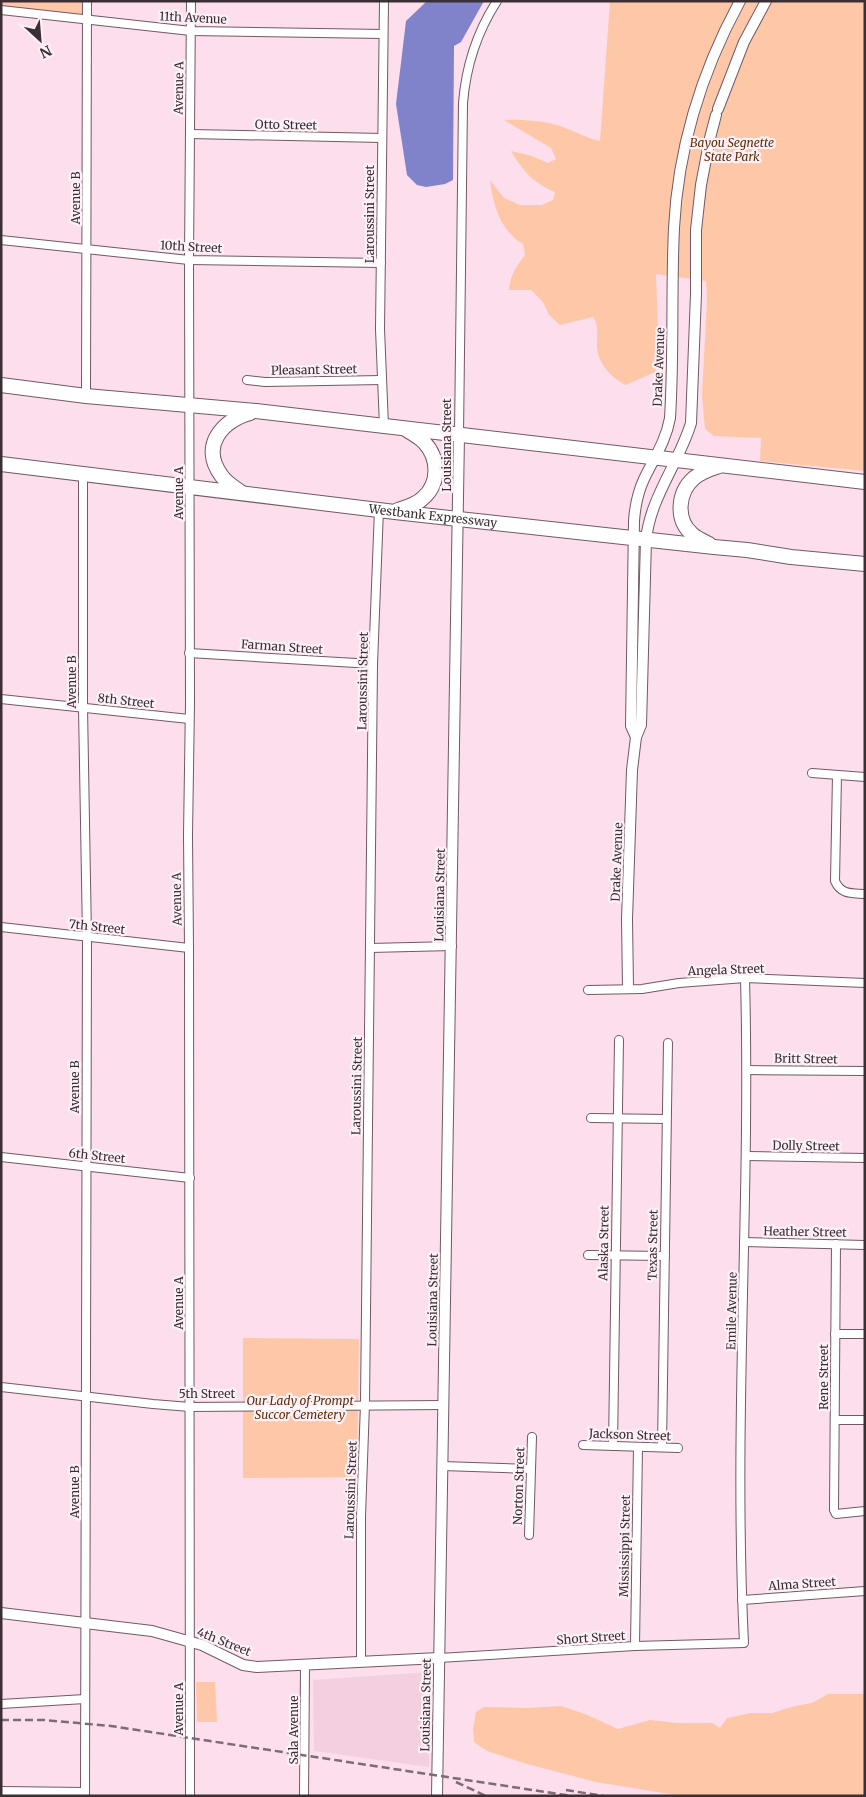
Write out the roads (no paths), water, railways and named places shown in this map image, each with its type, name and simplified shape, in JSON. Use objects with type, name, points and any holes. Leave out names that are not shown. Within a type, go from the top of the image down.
[{"type":"highway","points":[[1,385],[86,396],[256,411],[865,482]]},
{"type":"highway","points":[[243,494],[222,476],[215,463],[213,448],[220,430],[228,423],[238,416],[256,411]]},
{"type":"highway","points":[[395,512],[414,505],[422,499],[434,483],[436,473],[429,448],[423,440],[404,428]]},
{"type":"highway","name":"Westbank Expressway","points":[[1,464],[395,512],[865,564]]},
{"type":"highway","points":[[714,547],[692,534],[685,526],[680,508],[686,488],[693,478],[704,471],[722,465]]},
{"type":"main road","name":"Drake Avenue","points":[[628,988],[627,919],[632,770],[636,737],[631,726],[639,539],[635,506],[639,492],[667,433],[670,418],[674,227],[686,145],[695,107],[708,69],[740,1]]},
{"type":"main road","name":"Drake Avenue","points":[[639,539],[677,460],[691,422],[695,331],[696,230],[701,185],[710,138],[718,112],[744,42],[766,1]]},
{"type":"main road","name":"Louisiana Street","points":[[437,1796],[459,435]]},
{"type":"main road","name":"4th Street","points":[[1,1613],[152,1631],[190,1641],[214,1650],[243,1665],[257,1667],[439,1658]]},
{"type":"street","name":"Avenue B","points":[[86,396],[87,1]]},
{"type":"street","name":"Avenue A","points":[[190,1796],[190,948],[188,834],[191,1]]},
{"type":"street","name":"Laroussini Street","points":[[384,1],[380,329],[384,426]]},
{"type":"street","name":"Louisiana Street","points":[[459,435],[463,103],[465,82],[474,49],[491,11],[498,1]]},
{"type":"street","name":"11th Avenue","points":[[1,10],[191,31],[383,34]]},
{"type":"street","name":"Otto Street","points":[[190,134],[382,138]]},
{"type":"street","name":"10th Street","points":[[1,240],[189,260],[381,263]]},
{"type":"street","name":"Pleasant Street","points":[[247,380],[265,382],[382,380]]},
{"type":"street","name":"Avenue B","points":[[83,474],[83,707],[86,937],[85,1794]]},
{"type":"street","name":"Laroussini Street","points":[[361,1662],[361,1516],[365,1404],[373,664],[379,509]]},
{"type":"street","name":"Farman Street","points":[[189,653],[373,664]]},
{"type":"street","name":"8th Street","points":[[1,699],[189,719]]},
{"type":"street","points":[[812,773],[865,777]]},
{"type":"street","points":[[837,775],[834,876],[839,889],[848,893],[865,894]]},
{"type":"street","name":"7th Street","points":[[1,928],[190,948]]},
{"type":"street","points":[[370,948],[452,946]]},
{"type":"street","name":"Angela Street","points":[[588,990],[642,988],[745,978],[865,983]]},
{"type":"street","name":"Emile Avenue","points":[[744,1643],[740,1448],[747,1070],[745,978]]},
{"type":"street","name":"Alaska Street","points":[[613,1446],[619,1040]]},
{"type":"street","name":"Texas Street","points":[[662,1447],[668,1042]]},
{"type":"street","name":"Britt Street","points":[[747,1070],[865,1071]]},
{"type":"street","points":[[591,1118],[666,1119]]},
{"type":"street","name":"Dolly Street","points":[[746,1156],[865,1158]]},
{"type":"street","name":"6th Street","points":[[1,1157],[190,1178]]},
{"type":"street","name":"Heather Street","points":[[744,1242],[865,1245]]},
{"type":"street","name":"Rene Street","points":[[836,1244],[834,1510],[836,1514],[865,1511]]},
{"type":"street","points":[[588,1255],[664,1256]]},
{"type":"street","points":[[835,1334],[865,1334]]},
{"type":"street","name":"5th Street","points":[[1,1387],[190,1406],[444,1405]]},
{"type":"street","points":[[835,1420],[865,1420]]},
{"type":"street","name":"Norton Street","points":[[528,1535],[532,1437]]},
{"type":"street","name":"Jackson Street","points":[[583,1445],[678,1448]]},
{"type":"street","name":"Mississippi Street","points":[[635,1646],[638,1446]]},
{"type":"street","points":[[442,1466],[531,1469]]},
{"type":"street","name":"Alma Street","points":[[742,1600],[865,1591]]},
{"type":"street","name":"Short Street","points":[[439,1658],[635,1646],[744,1643]]},
{"type":"street","name":"Sala Avenue","points":[[304,1796],[305,1665]]},
{"type":"street","points":[[1,1704],[85,1699]]},
{"type":"street","points":[[1,1791],[85,1794]]},
{"type":"water","points":[[427,1],[484,1],[461,42],[454,46],[453,180],[445,184],[426,187],[417,185],[407,175],[396,104],[406,21]]},
{"type":"railway","points":[[1,1720],[44,1720],[111,1726],[572,1796]]},
{"type":"railway","points":[[456,1782],[486,1796]]},
{"type":"railway","points":[[566,1790],[604,1796]]},
{"type":"park label","name":"Bayou Segnette State Park","points":[[732,150]]},
{"type":"park label","name":"Our Lady of Prompt Succor Cemetery","points":[[300,1408]]}]
